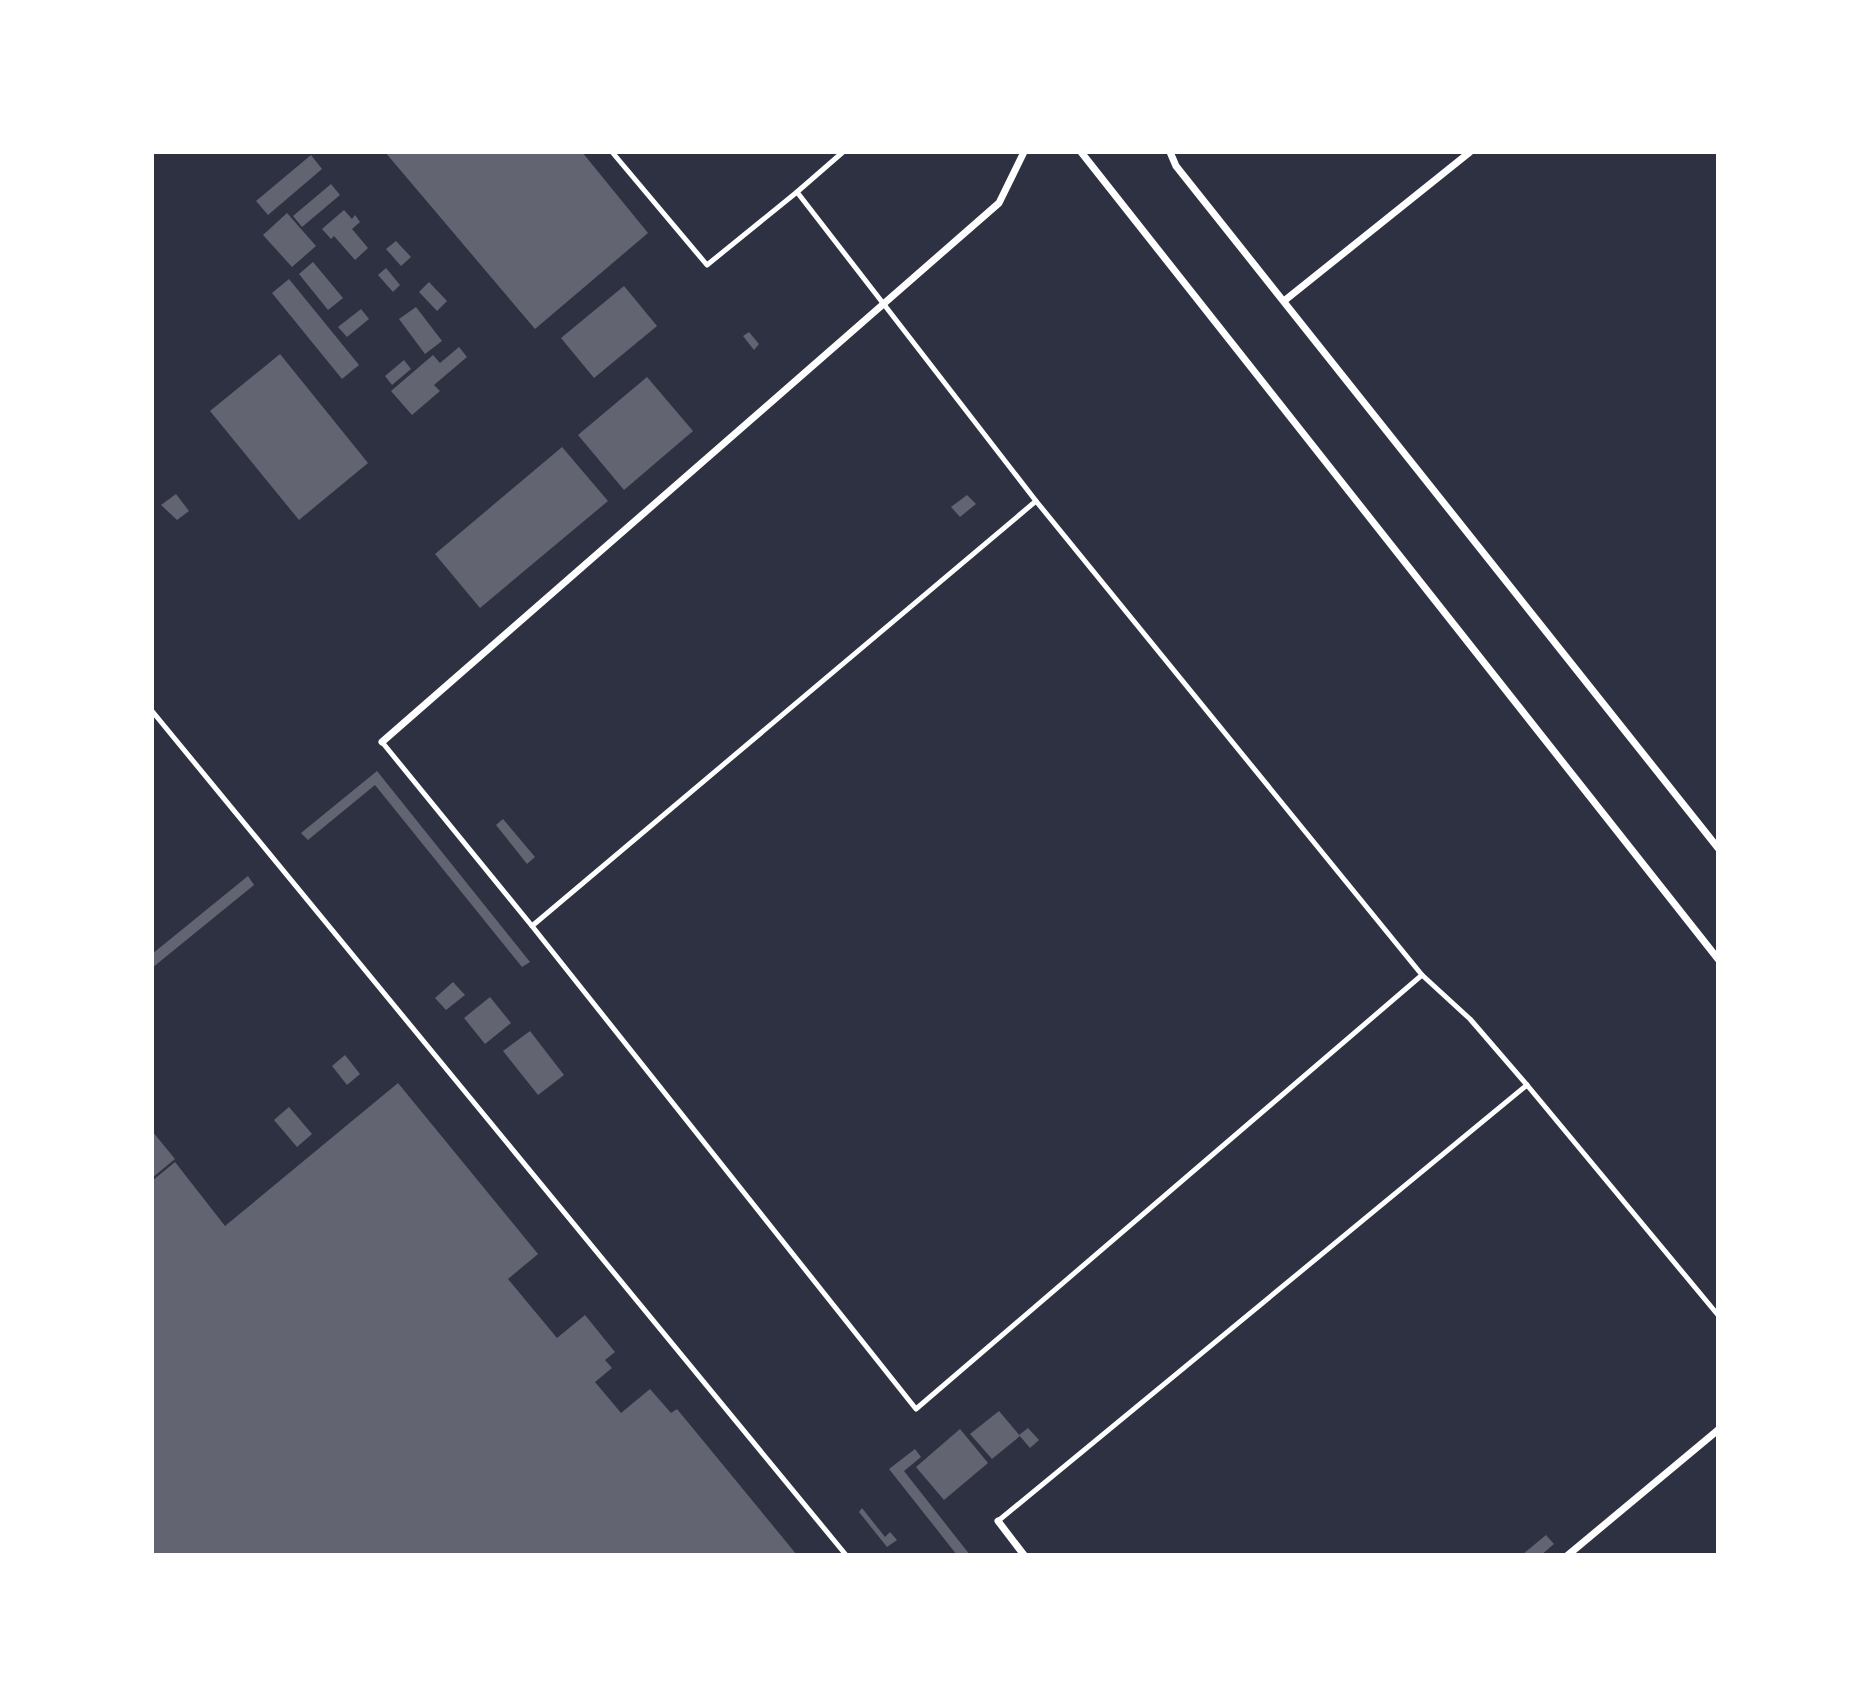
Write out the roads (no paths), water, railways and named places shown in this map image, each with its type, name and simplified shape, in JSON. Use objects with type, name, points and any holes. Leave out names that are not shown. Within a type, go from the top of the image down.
[{"type":"street","points":[[382,742],[999,203],[1024,152]]},
{"type":"street","points":[[1081,152],[1718,959]]},
{"type":"street","points":[[1170,152],[1176,166],[1718,848]]},
{"type":"street","points":[[1284,301],[1470,152]]},
{"type":"street","points":[[1567,1555],[1718,1430]]},
{"type":"street","points":[[998,1521],[1024,1555]]},
{"type":"lane","points":[[612,152],[707,265],[843,152]]},
{"type":"lane","points":[[797,192],[1036,501],[1422,975],[1469,1019],[1718,1315]]},
{"type":"lane","points":[[532,926],[1036,501]]},
{"type":"lane","points":[[152,711],[846,1555]]},
{"type":"lane","points":[[382,742],[916,1409],[1422,975]]},
{"type":"lane","points":[[998,1521],[1527,1086]]}]
